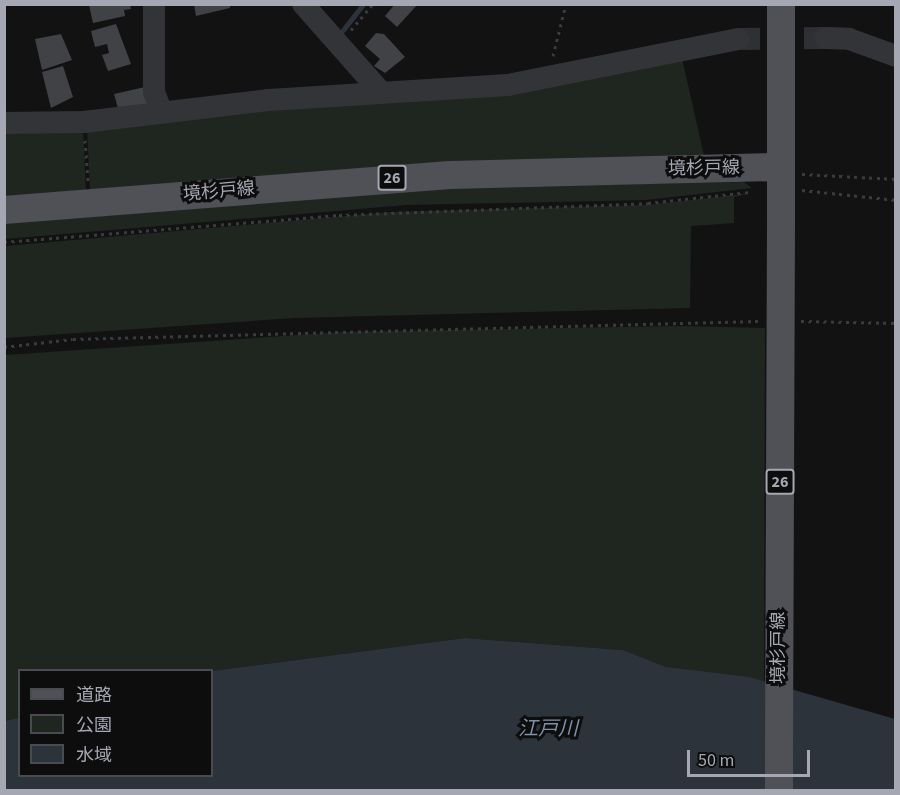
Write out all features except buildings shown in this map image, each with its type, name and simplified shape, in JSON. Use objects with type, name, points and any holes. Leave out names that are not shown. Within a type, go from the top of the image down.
[{"type":"main road","name":"26","points":[[781,4],[781,178]]},
{"type":"main road","name":"境杉戸線","points":[[4,210],[450,175],[781,178],[779,790]]},
{"type":"street","points":[[154,4],[154,92],[162,113]]},
{"type":"street","points":[[303,4],[380,91]]},
{"type":"street","points":[[826,38],[860,42],[896,56]]},
{"type":"street","points":[[4,123],[162,113],[380,91],[508,85],[738,39]]},
{"type":"path","points":[[338,45],[373,4]]},
{"type":"path","points":[[553,56],[566,4]]},
{"type":"path","points":[[85,129],[88,194]]},
{"type":"path","points":[[4,242],[374,213],[648,203],[793,174],[896,179]]},
{"type":"path","points":[[781,178],[896,200]]},
{"type":"path","points":[[4,347],[74,339],[704,320]]},
{"type":"green space","points":[[682,58],[705,160],[90,193],[87,127]]},
{"type":"green space","points":[[5,128],[83,128],[86,194],[5,201]]},
{"type":"green space","points":[[744,182],[752,188],[646,200],[406,205],[5,239],[5,220],[380,189]]},
{"type":"green space","points":[[753,193],[734,197],[734,223],[691,226],[690,308],[294,318],[5,338],[5,246],[391,212],[647,205]]},
{"type":"green space","points":[[679,326],[765,328],[764,684],[666,667],[623,650],[465,638],[213,671],[213,669],[18,669],[18,718],[5,721],[5,355],[344,332]]},
{"type":"water","name":"江戸川","points":[[465,638],[623,650],[666,667],[749,677],[895,719],[895,790],[5,790],[4,721],[18,718],[18,777],[213,777],[213,671]]},
{"type":"waterway","points":[[343,30],[363,4]]},
{"type":"tunnel","points":[[738,39],[826,38]]}]
